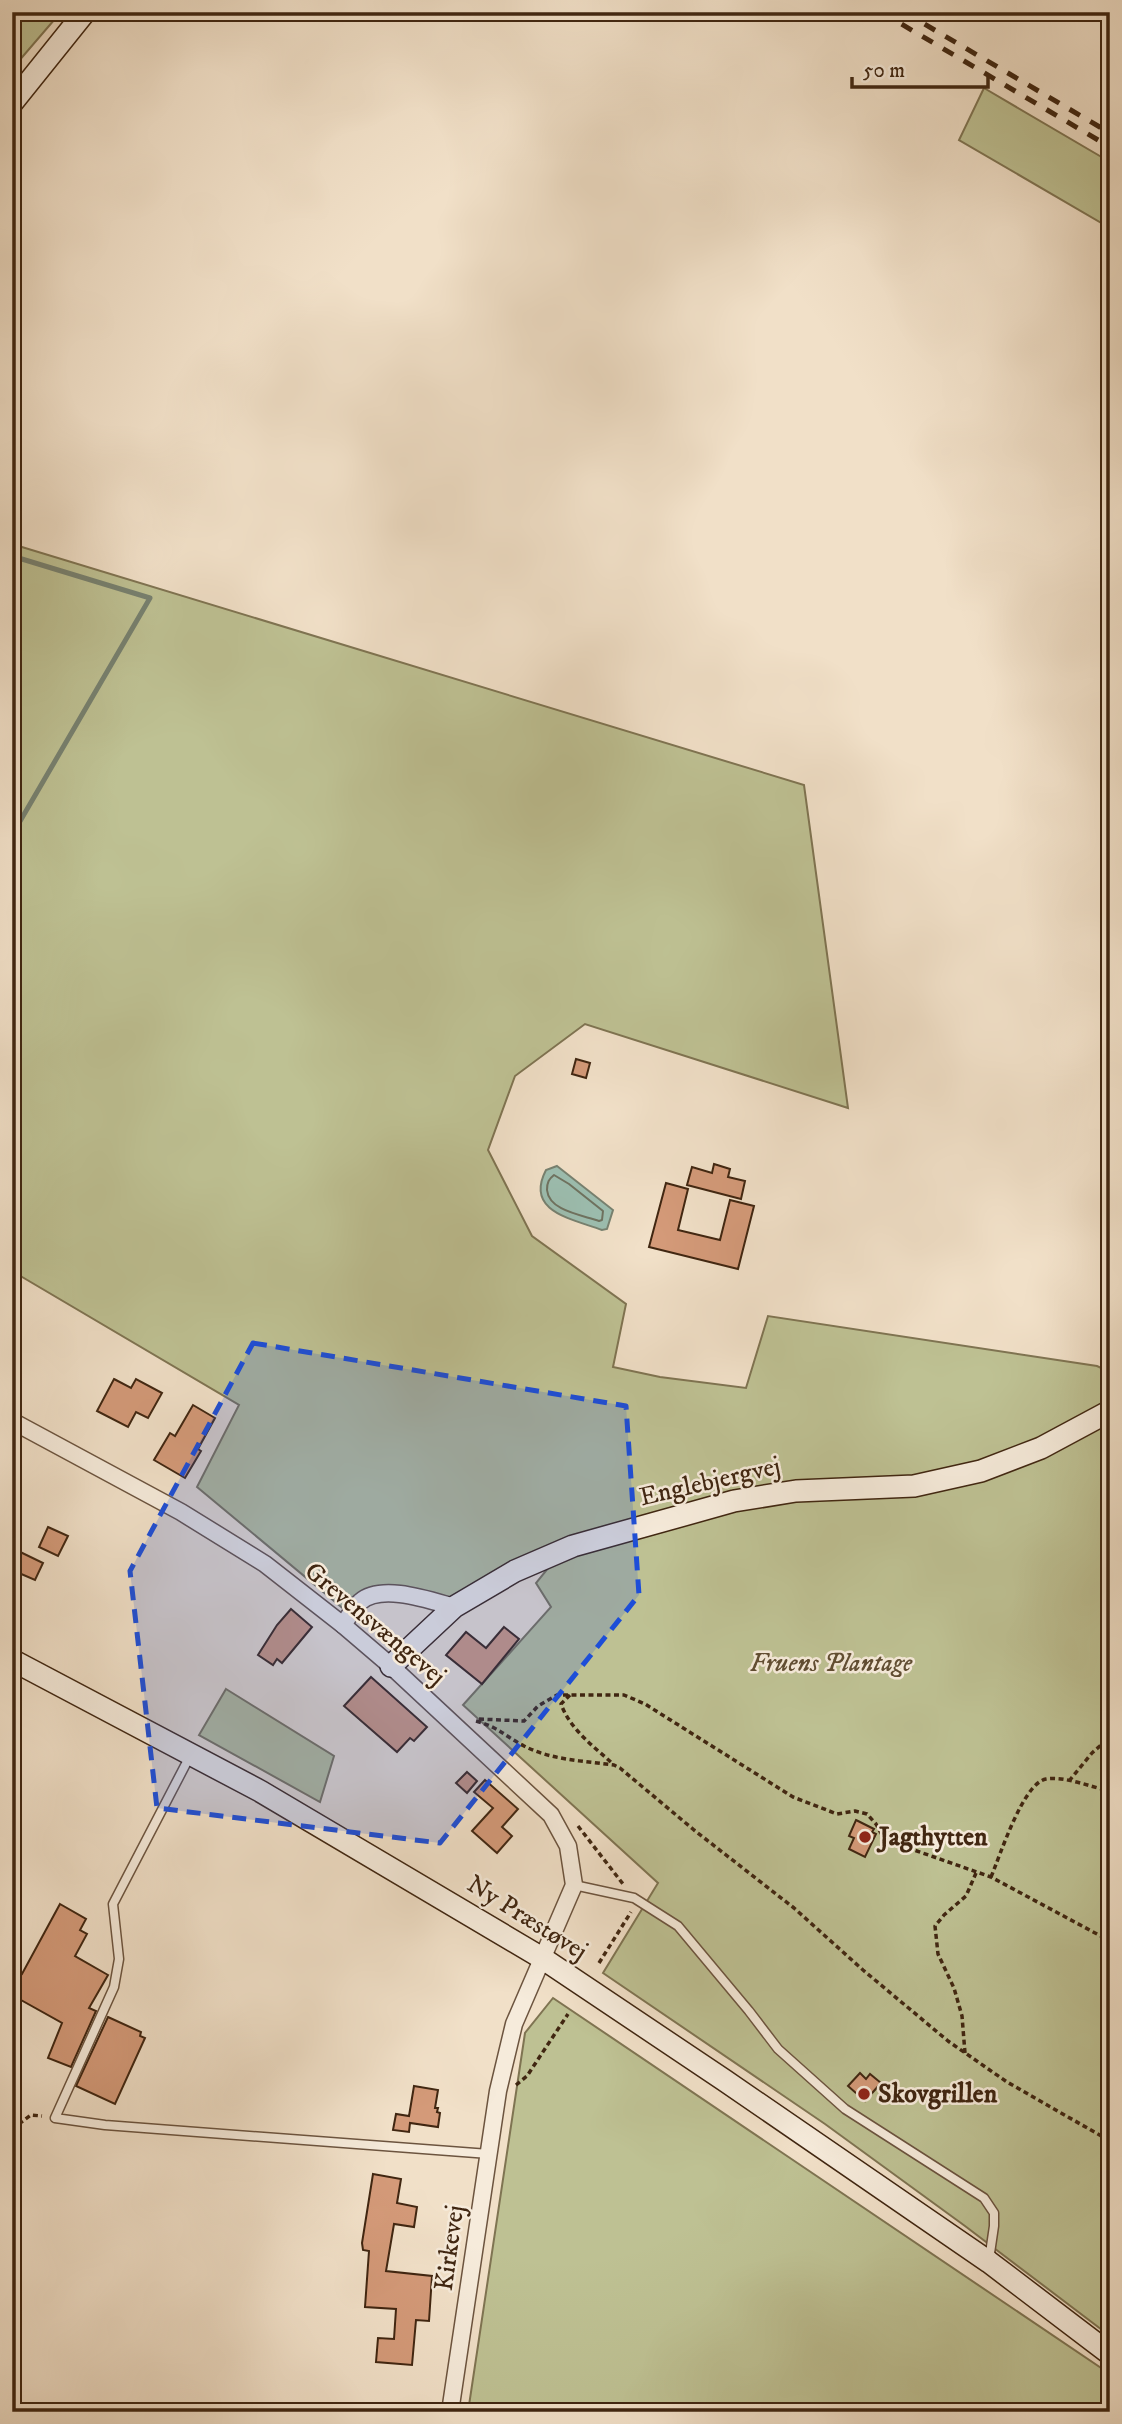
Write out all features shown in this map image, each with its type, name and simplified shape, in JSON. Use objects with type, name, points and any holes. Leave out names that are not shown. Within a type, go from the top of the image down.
[{"type":"street","points":[[12,103],[85,12]]},
{"type":"street","name":"Englebjergvej","points":[[391,1666],[454,1607],[515,1571],[585,1543],[734,1501],[796,1491],[914,1486],[981,1471],[1041,1448],[1110,1411]]},
{"type":"street","name":"Grevensvængevej","points":[[12,1421],[181,1512],[265,1564],[343,1625],[391,1666],[551,1815],[568,1846],[574,1885]]},
{"type":"street","points":[[343,1625],[361,1601],[383,1593],[413,1596],[454,1607]]},
{"type":"street","name":"Ny Præstøvej","points":[[12,1660],[260,1791],[542,1958],[989,2262],[1110,2354]]},
{"type":"street","points":[[542,1958],[574,1885]]},
{"type":"street","name":"Kirkevej","points":[[450,2412],[498,2091],[514,2024],[542,1958]]},
{"type":"lane","points":[[191,1754],[113,1904],[119,1959],[114,1987],[55,2118],[105,2125],[489,2154]]},
{"type":"lane","name":"Ny Præstøvej","points":[[574,1885],[634,1899],[678,1926],[778,2049],[845,2109],[984,2198],[994,2213],[989,2262]]},
{"type":"path","points":[[614,1765],[550,1756],[523,1745],[494,1726],[467,1718],[524,1721],[538,1706],[557,1695],[624,1695],[645,1704],[793,1797],[836,1814],[855,1811],[867,1814],[882,1835],[916,1852],[991,1877],[1110,1941]]},
{"type":"path","points":[[570,1695],[561,1704],[565,1715],[576,1730],[614,1765],[794,1908],[863,1970],[965,2053],[1007,2082],[1110,2141]]},
{"type":"path","points":[[1069,1781],[1092,1753],[1110,1737]]},
{"type":"path","points":[[991,1877],[1021,1806],[1033,1786],[1044,1779],[1069,1781],[1110,1791]]},
{"type":"path","points":[[965,2053],[962,2016],[954,1988],[938,1954],[935,1926],[966,1896],[976,1873]]},
{"type":"path","points":[[498,2091],[514,2087],[527,2076],[568,2014]]},
{"type":"path","points":[[12,2129],[30,2115],[55,2118]]},
{"type":"highlighted area","points":[[253,1343],[626,1406],[639,1595],[440,1843],[157,1808],[130,1571]]},
{"type":"green space","points":[[12,12],[61,12],[12,69]]},
{"type":"green space","points":[[984,88],[1110,162],[1110,228],[959,140]]},
{"type":"green space","name":"Fruens Plantage","points":[[12,544],[804,785],[848,1108],[585,1024],[515,1076],[488,1150],[532,1236],[626,1304],[613,1367],[660,1377],[746,1388],[768,1316],[1097,1366],[1110,1372],[1110,2336],[825,2124],[603,1973],[658,1883],[463,1705],[551,1607],[536,1583],[574,1536],[455,1598],[387,1586],[359,1593],[345,1610],[197,1487],[239,1405],[12,1271]]},
{"type":"green space","points":[[226,1689],[334,1756],[320,1802],[199,1735]]},
{"type":"green space","points":[[553,1998],[1110,2374],[1110,2412],[468,2412],[525,2033]]},
{"type":"water","points":[[557,1166],[613,1210],[607,1229],[602,1230],[566,1217],[546,1205],[541,1196],[541,1184],[546,1170]]},
{"type":"building","points":[[576,1059],[590,1063],[586,1078],[572,1074]]},
{"type":"building","points":[[714,1164],[730,1169],[728,1177],[745,1181],[741,1199],[687,1185],[692,1167],[712,1173]]},
{"type":"building","points":[[666,1183],[688,1189],[678,1230],[720,1240],[730,1200],[754,1206],[738,1269],[649,1247]]},
{"type":"building","points":[[114,1379],[131,1388],[136,1379],[162,1393],[148,1418],[136,1412],[128,1427],[97,1411]]},
{"type":"building","points":[[193,1405],[215,1418],[198,1449],[201,1451],[185,1478],[154,1460],[170,1433],[175,1436]]},
{"type":"building","points":[[48,1527],[68,1536],[58,1556],[39,1547]]},
{"type":"building","points":[[12,1548],[43,1563],[35,1580],[12,1570]]},
{"type":"building","points":[[291,1609],[312,1627],[282,1663],[277,1659],[273,1665],[258,1655]]},
{"type":"building","points":[[504,1627],[519,1639],[482,1684],[446,1655],[466,1632],[486,1648]]},
{"type":"building","points":[[371,1677],[427,1727],[414,1741],[410,1738],[397,1752],[344,1706]]},
{"type":"building","points":[[467,1772],[477,1781],[467,1793],[456,1783]]},
{"type":"building","points":[[485,1780],[518,1809],[502,1827],[512,1836],[497,1853],[472,1831],[493,1808],[474,1792]]},
{"type":"building","name":"Jagthytten","points":[[856,1820],[874,1829],[872,1832],[876,1834],[865,1857],[849,1849],[854,1838],[849,1836]]},
{"type":"building","points":[[60,1904],[86,1919],[80,1930],[87,1934],[75,1956],[108,1975],[89,2008],[96,2011],[71,2067],[48,2058],[62,2023],[12,1995],[12,1969],[22,1974]]},
{"type":"building","points":[[108,2017],[141,2032],[140,2036],[145,2038],[115,2104],[76,2086]]},
{"type":"building","name":"Skovgrillen","points":[[860,2073],[866,2079],[870,2074],[881,2083],[865,2101],[848,2086]]},
{"type":"building","points":[[414,2086],[438,2090],[435,2108],[438,2108],[437,2112],[440,2113],[438,2127],[410,2123],[409,2132],[393,2130],[396,2114],[409,2116]]},
{"type":"building","points":[[373,2174],[401,2179],[397,2203],[417,2207],[414,2227],[394,2224],[386,2271],[432,2276],[429,2321],[416,2320],[412,2365],[376,2362],[378,2338],[394,2339],[396,2309],[365,2307],[369,2251],[363,2250],[362,2243]]},
{"type":"waterway","points":[[12,556],[150,598],[12,835]]},
{"type":"railway","points":[[881,12],[1110,147]]},
{"type":"railway","points":[[904,12],[1110,133]]},
{"type":"place","name":"Jagthytten","points":[[865,1837]]},
{"type":"place","name":"Skovgrillen","points":[[864,2094]]}]
